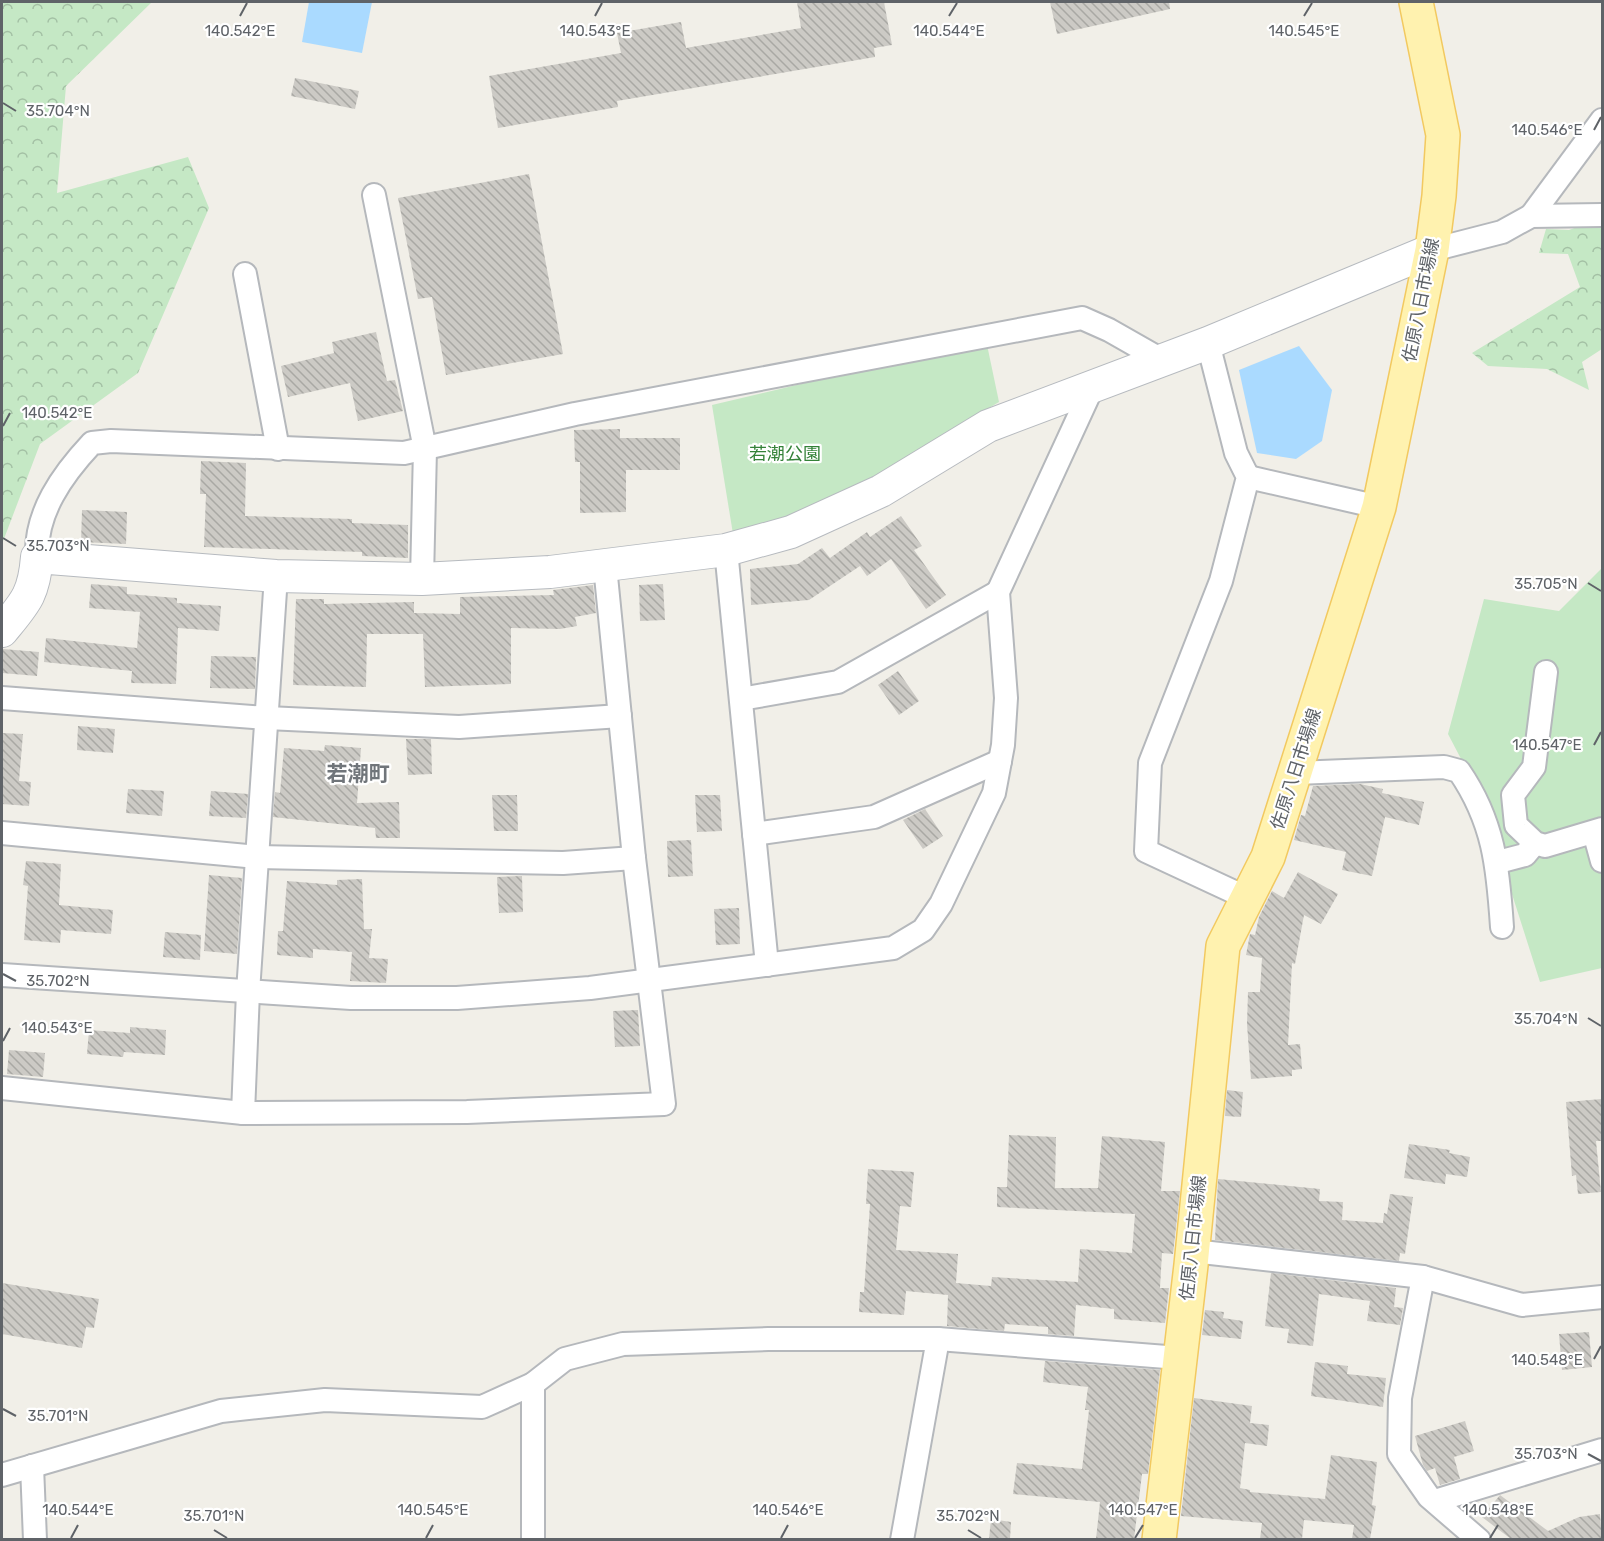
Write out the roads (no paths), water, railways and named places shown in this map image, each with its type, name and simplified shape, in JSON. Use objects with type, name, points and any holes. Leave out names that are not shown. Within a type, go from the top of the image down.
[{"type":"main road","name":"佐原八日市場線","points":[[1159,1539],[1193,1251],[1223,945],[1268,856],[1379,507],[1432,250],[1439,196],[1443,135],[1416,2]]},
{"type":"street","points":[[37,557],[276,576],[422,579],[605,566],[726,550],[791,532],[881,491],[988,426],[1041,404],[1092,388],[1160,359],[1208,343],[1432,250],[1502,232],[1531,216],[1602,120]]},
{"type":"street","points":[[374,195],[425,449],[422,579]]},
{"type":"street","points":[[1531,216],[1602,215]]},
{"type":"street","points":[[245,274],[278,449]]},
{"type":"street","points":[[2,631],[25,603],[35,583],[36,542],[44,508],[80,455],[92,443],[111,441],[404,453],[575,414],[1082,318],[1109,330],[1160,359]]},
{"type":"street","points":[[1208,343],[1236,453],[1248,477],[1221,581],[1150,763],[1146,851],[1247,898]]},
{"type":"street","points":[[2,975],[351,998],[457,998],[526,994],[893,948],[923,930],[941,904],[994,793],[1000,761],[1006,698],[998,592],[1092,388]]},
{"type":"street","points":[[1248,477],[1379,507]]},
{"type":"street","points":[[726,550],[767,965]]},
{"type":"street","points":[[2,1088],[243,1113],[467,1112],[664,1104],[634,858],[605,566]]},
{"type":"street","points":[[243,1113],[248,992],[276,576]]},
{"type":"street","points":[[741,699],[838,682],[998,592]]},
{"type":"street","points":[[1546,672],[1534,767],[1513,795],[1516,825],[1535,843],[1545,846],[1598,830],[1602,861]]},
{"type":"street","points":[[2,698],[267,718],[459,727],[620,716]]},
{"type":"street","points":[[754,834],[874,817],[1000,761]]},
{"type":"street","points":[[1296,773],[1444,767],[1459,771],[1477,798],[1498,862],[1502,927]]},
{"type":"street","points":[[2,834],[257,856],[563,863],[634,858]]},
{"type":"street","points":[[1498,862],[1525,855],[1535,843]]},
{"type":"street","points":[[1193,1251],[1423,1277],[1522,1305],[1602,1297]]},
{"type":"street","points":[[1423,1277],[1400,1398],[1399,1454],[1435,1501],[1479,1539]]},
{"type":"street","points":[[2,1475],[221,1411],[325,1400],[482,1407],[533,1384],[565,1359],[623,1344],[768,1339],[938,1339],[1179,1358]]},
{"type":"street","points":[[902,1539],[938,1339]]},
{"type":"street","points":[[533,1384],[533,1539]]},
{"type":"street","points":[[1435,1501],[1602,1450]]},
{"type":"street","points":[[32,1466],[34,1539]]},
{"type":"water","points":[[309,2],[372,2],[362,53],[302,42]]},
{"type":"water","points":[[1299,346],[1332,390],[1322,441],[1296,459],[1257,453],[1239,370]]},
{"type":"district","name":"若潮町","points":[[358,773]]},
{"type":"park label","name":"若潮公園","points":[[785,454]]}]
